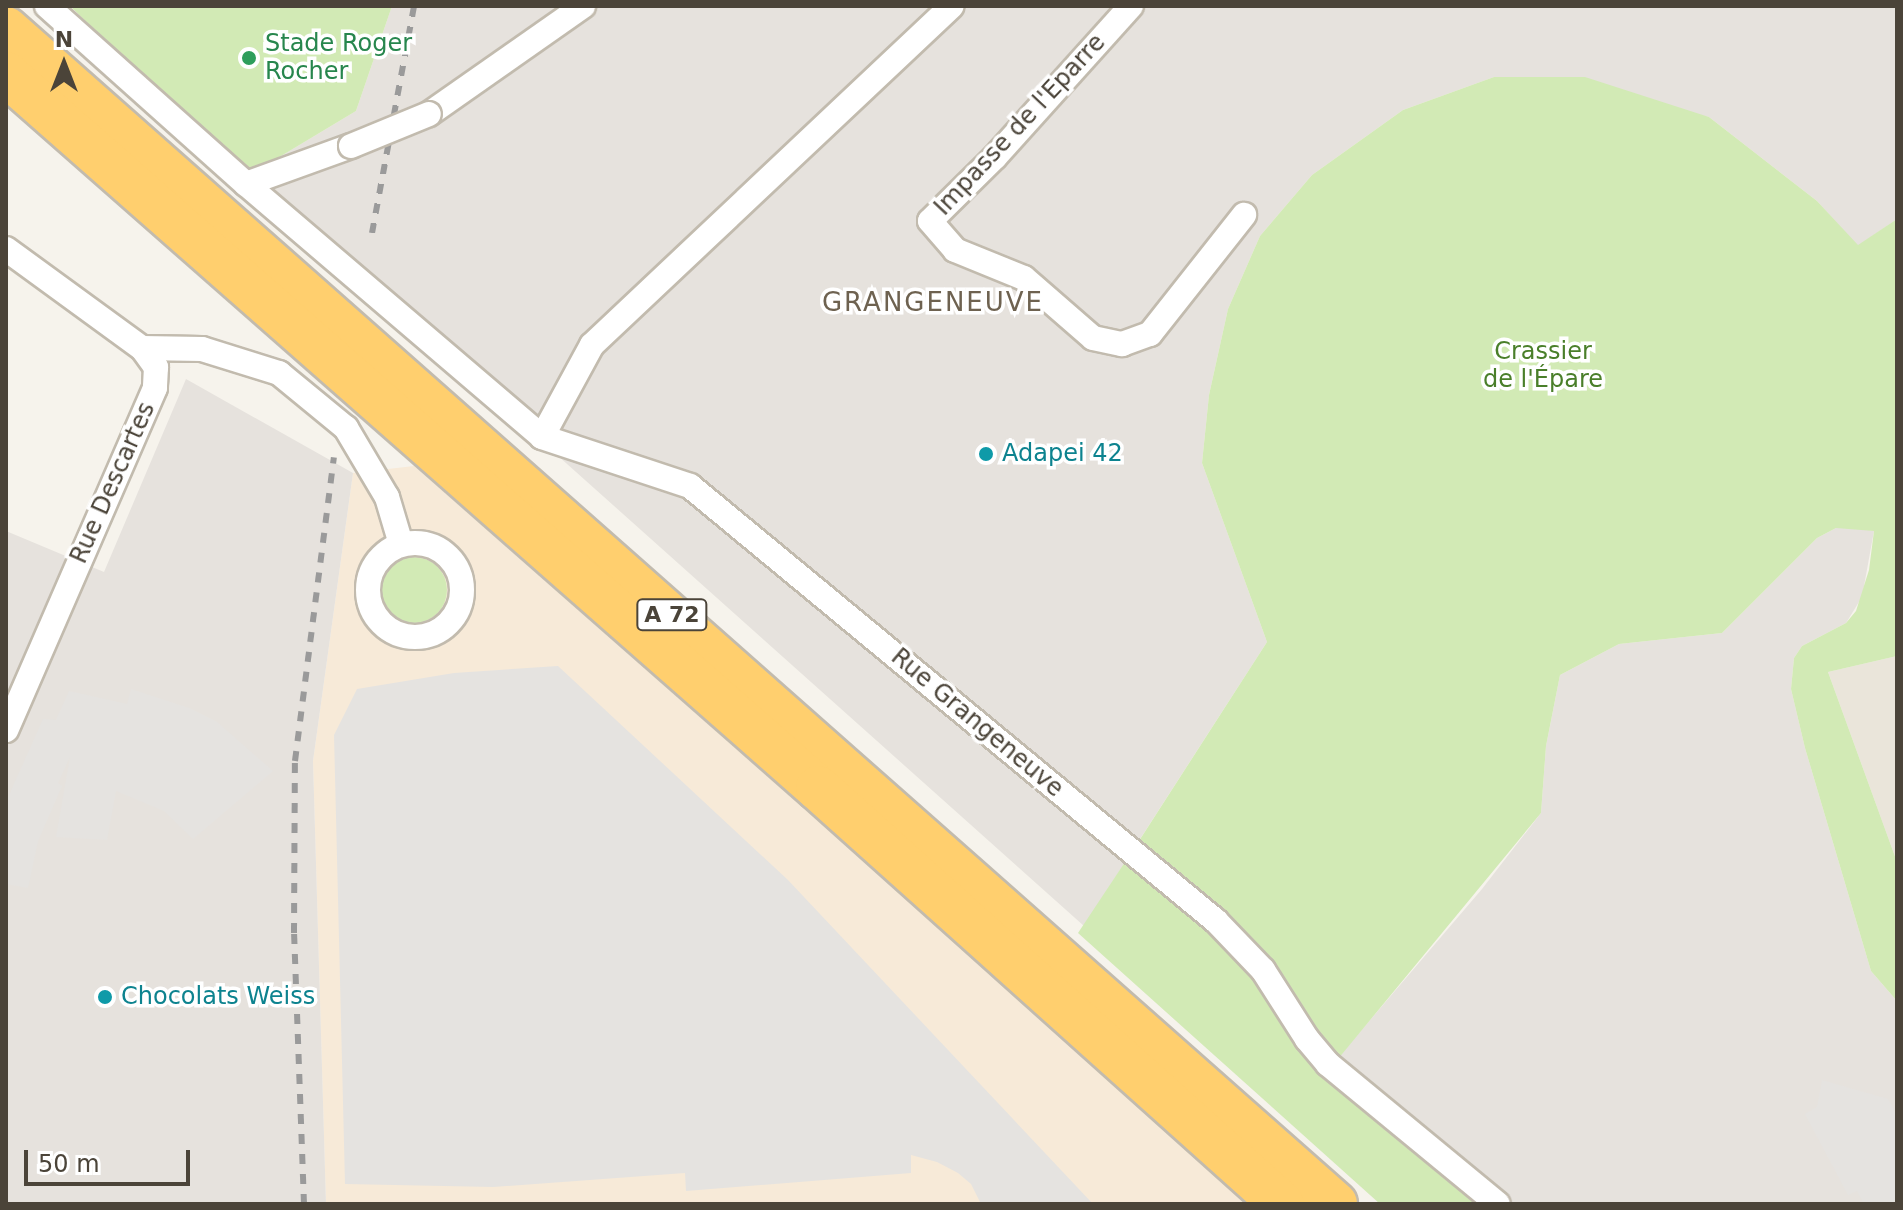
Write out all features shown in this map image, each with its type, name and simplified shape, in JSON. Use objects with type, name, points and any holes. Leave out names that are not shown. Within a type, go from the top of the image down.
[{"type":"highway","name":"A 72","points":[[6,29],[1335,1204]]},
{"type":"highway","name":"A 72","points":[[6,74],[818,788],[1282,1204]]},
{"type":"street","points":[[47,6],[246,184],[542,437],[592,345],[952,6]]},
{"type":"street","points":[[246,184],[429,114],[583,6]]},
{"type":"street","name":"Impasse de l'Eparre","points":[[1131,6],[995,157],[930,221],[955,250],[1024,278],[1093,338],[1122,344],[1150,334],[1244,215]]},
{"type":"street","points":[[6,249],[142,348],[202,349],[279,373],[346,428],[387,497],[401,544]]},
{"type":"street","name":"Rue Descartes","points":[[6,730],[155,388],[156,367],[142,348]]},
{"type":"street","name":"Rue Grangeneuve","points":[[542,437],[690,486],[1216,921],[1263,970],[1317,1053],[1498,1204]]},
{"type":"shaded area","points":[[392,6],[1897,6],[1897,219],[1858,246],[1817,201],[1709,117],[1494,77],[1403,110],[1312,175],[1260,236],[1228,309],[1209,395],[1202,463],[1267,642],[1084,926],[246,177],[356,111]]},
{"type":"shaded area","points":[[186,379],[353,473],[313,761],[326,1204],[6,1204],[6,531],[104,572]]},
{"type":"shaded area","points":[[414,466],[1026,998],[1254,1204],[326,1204],[313,761],[353,473]]},
{"type":"shaded area","points":[[1854,527],[1874,531],[1862,597],[1846,623],[1802,646],[1794,658],[1791,689],[1805,748],[1871,971],[1897,1001],[1897,1204],[1485,1204],[1324,1074],[1482,889],[1541,813],[1546,746],[1560,675],[1619,644],[1722,633],[1817,538],[1836,528]]},
{"type":"shaded area","points":[[1897,656],[1897,862],[1828,672]]},
{"type":"shaded area","points":[[558,666],[788,880],[1093,1204],[981,1204],[971,1184],[958,1173],[937,1162],[911,1155],[911,1173],[686,1191],[685,1173],[493,1187],[345,1184],[334,735],[357,689],[454,673]]},
{"type":"shaded area","points":[[131,689],[189,708],[217,722],[273,771],[193,839],[164,811],[116,791],[107,840],[56,837],[70,757],[58,783],[62,786],[38,841],[28,888],[6,884],[6,802],[43,719],[56,720],[69,691],[127,704]]},
{"type":"shaded area","points":[[1822,1080],[1888,1099],[1897,1116],[1897,1200],[1889,1204],[1864,1204],[1857,1191],[1848,1195],[1805,1114],[1817,1107]]},
{"type":"green space","name":"Stade Roger Rocher","points":[[70,6],[392,6],[356,111],[246,177]]},
{"type":"green space","name":"Crassier de l'Épare","points":[[1494,77],[1585,77],[1709,117],[1817,201],[1858,245],[1897,219],[1897,656],[1828,672],[1897,862],[1897,1001],[1871,971],[1805,748],[1791,689],[1794,658],[1802,646],[1846,623],[1856,611],[1869,570],[1874,531],[1836,528],[1817,538],[1722,633],[1619,644],[1560,675],[1546,746],[1541,813],[1338,1059],[1255,943],[1137,844],[1267,642],[1202,463],[1209,395],[1228,309],[1260,236],[1312,175],[1403,110]]},
{"type":"green space","points":[[414,557],[427,560],[437,567],[444,577],[447,590],[444,603],[437,613],[427,620],[414,623],[401,620],[391,613],[384,603],[381,590],[384,577],[391,567],[401,560]]},
{"type":"green space","points":[[1125,862],[1211,928],[1264,986],[1485,1204],[1380,1204],[1078,933]]},
{"type":"railway","points":[[372,233],[414,6]]},
{"type":"railway","points":[[304,1204],[294,933],[295,761],[334,457]]},
{"type":"place","name":"Stade Roger Rocher","points":[[249,58]]},
{"type":"place","name":"Adapei 42","points":[[986,454]]},
{"type":"place","name":"Chocolats Weiss","points":[[105,997]]},
{"type":"district","name":"GRANGENEUVE","points":[[933,303]]}]
